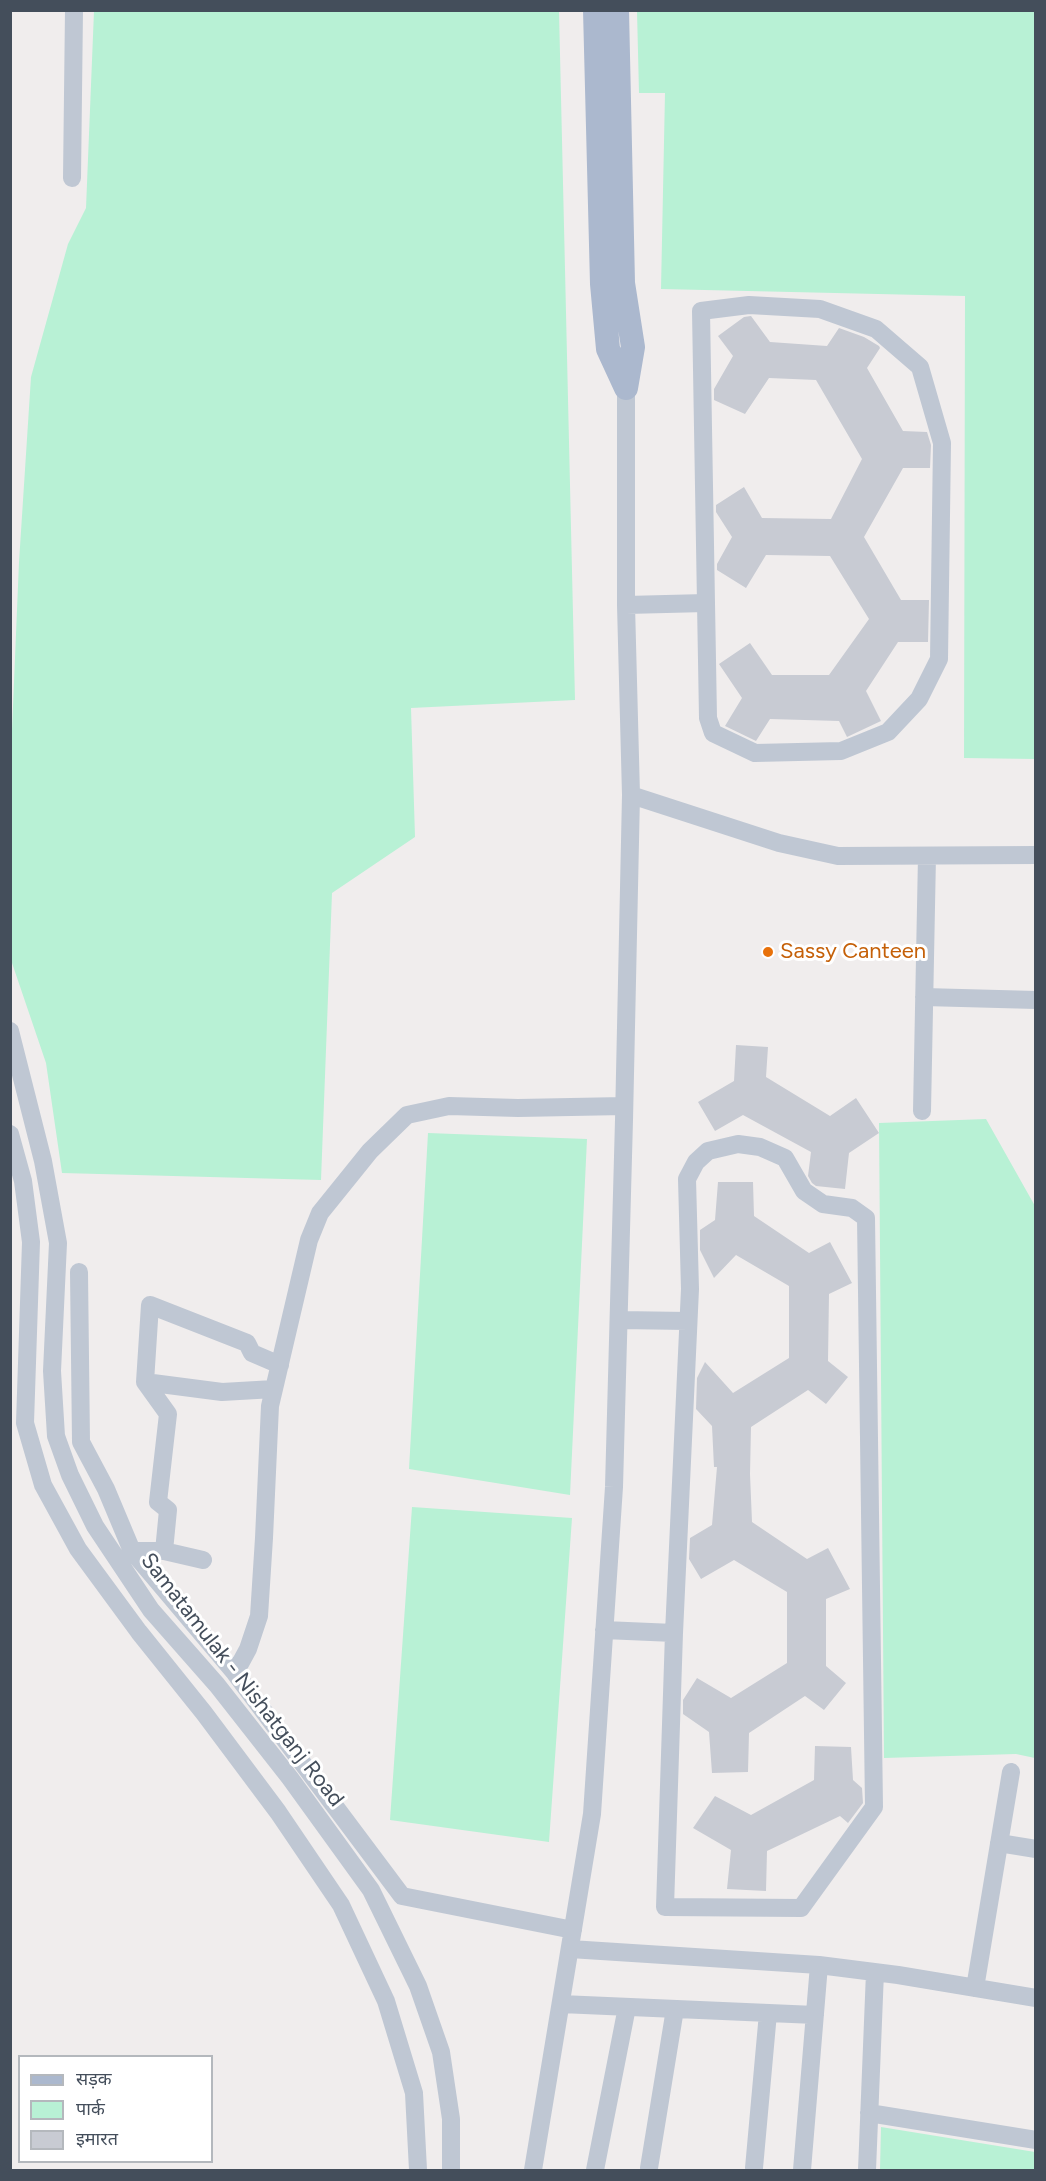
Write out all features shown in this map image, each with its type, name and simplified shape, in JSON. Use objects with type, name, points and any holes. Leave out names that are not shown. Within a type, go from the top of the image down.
[{"type":"main road","points":[[595,10],[602,284],[608,349],[626,388]]},
{"type":"main road","points":[[617,10],[623,283],[633,347],[626,388]]},
{"type":"street","points":[[72,178],[74,10]]},
{"type":"street","points":[[749,305],[820,309],[876,329],[920,367],[942,442],[939,659],[919,699],[888,732],[841,751],[755,753],[713,733],[708,717],[706,603],[701,311],[749,305]]},
{"type":"street","points":[[533,2170],[592,1814],[614,1488],[631,795],[626,605],[626,388]]},
{"type":"street","points":[[626,605],[706,603]]},
{"type":"street","points":[[631,795],[779,843],[838,856],[1035,855]]},
{"type":"street","points":[[922,1111],[927,856]]},
{"type":"street","points":[[924,997],[1035,1000]]},
{"type":"street","name":"Samatamulak - Nishatganj Road","points":[[10,1031],[43,1161],[58,1242],[52,1371],[56,1436],[70,1475],[95,1526],[151,1610],[216,1685],[290,1778],[371,1890],[418,1986],[441,2052],[451,2120],[451,2170]]},
{"type":"street","points":[[235,1673],[248,1649],[259,1616],[270,1406],[309,1240],[320,1213],[370,1151],[407,1115],[449,1106],[518,1108],[624,1106]]},
{"type":"street","points":[[10,1134],[23,1181],[31,1242],[25,1423],[43,1485],[78,1549],[278,1812],[341,1905],[386,2001],[414,2092],[418,2170]]},
{"type":"street","points":[[738,1144],[760,1147],[785,1158],[804,1191],[823,1204],[852,1208],[866,1218],[874,1807],[801,1908],[665,1907],[674,1633],[690,1289],[687,1179],[696,1162],[708,1151],[738,1144]]},
{"type":"street","points":[[79,1272],[81,1442],[106,1490],[132,1551],[235,1673],[402,1896],[573,1930]]},
{"type":"street","points":[[164,1551],[168,1510],[158,1502],[168,1413],[145,1383],[150,1305],[247,1343],[252,1353],[280,1365]]},
{"type":"street","points":[[619,1320],[688,1320]]},
{"type":"street","points":[[145,1383],[222,1392],[274,1389]]},
{"type":"street","points":[[132,1551],[164,1551],[203,1560]]},
{"type":"street","points":[[604,1630],[674,1633]]},
{"type":"street","points":[[975,1988],[1011,1772]]},
{"type":"street","points":[[999,1843],[1035,1849]]},
{"type":"street","points":[[570,1949],[819,1965],[1035,1998]]},
{"type":"street","points":[[802,2170],[819,1965]]},
{"type":"street","points":[[867,2170],[875,1972]]},
{"type":"street","points":[[561,2004],[815,2015]]},
{"type":"street","points":[[596,2170],[627,2007]]},
{"type":"street","points":[[649,2168],[675,2009]]},
{"type":"street","points":[[754,2168],[768,2013]]},
{"type":"street","points":[[869,2113],[1035,2140]]},
{"type":"green space","points":[[94,11],[559,11],[575,700],[411,708],[415,837],[332,893],[321,1180],[62,1173],[46,1063],[11,960],[11,754],[19,562],[31,377],[68,244],[86,208]]},
{"type":"green space","points":[[637,11],[1035,11],[1035,759],[964,758],[965,296],[661,289],[665,93],[639,93]]},
{"type":"green space","points":[[986,1119],[1035,1206],[1035,1758],[1016,1754],[884,1758],[879,1123]]},
{"type":"green space","points":[[428,1133],[587,1139],[570,1495],[409,1469]]},
{"type":"green space","points":[[412,1507],[572,1518],[549,1842],[390,1820]]},
{"type":"green space","points":[[881,2127],[1035,2152],[1035,2170],[880,2170]]},
{"type":"building","points":[[751,316],[770,342],[827,346],[839,328],[864,337],[879,346],[880,348],[867,368],[903,431],[927,432],[931,445],[930,468],[903,468],[864,537],[901,600],[929,600],[928,642],[898,642],[866,691],[881,721],[847,737],[839,721],[770,719],[756,741],[725,726],[742,698],[719,664],[750,643],[772,675],[829,675],[869,619],[830,556],[766,555],[746,588],[717,570],[717,564],[732,537],[716,512],[716,505],[744,487],[762,518],[831,519],[862,459],[816,380],[769,378],[745,414],[714,400],[714,389],[733,356],[718,336],[744,317]]},
{"type":"building","points":[[736,1045],[768,1047],[766,1077],[830,1116],[856,1098],[879,1133],[849,1153],[845,1189],[816,1186],[808,1176],[811,1152],[743,1115],[715,1131],[698,1102],[734,1081]]},
{"type":"building","points":[[718,1182],[753,1182],[754,1216],[809,1253],[830,1242],[852,1283],[829,1294],[828,1361],[848,1377],[826,1404],[808,1390],[751,1427],[750,1474],[752,1522],[807,1559],[828,1548],[850,1589],[826,1599],[826,1666],[846,1683],[824,1710],[805,1696],[749,1733],[748,1772],[712,1773],[709,1732],[683,1714],[683,1700],[697,1678],[731,1698],[787,1663],[787,1592],[734,1560],[701,1579],[689,1559],[690,1538],[712,1525],[717,1467],[714,1467],[712,1426],[696,1409],[697,1378],[705,1362],[733,1393],[789,1358],[789,1286],[736,1255],[714,1278],[700,1250],[700,1230],[715,1220]]},
{"type":"building","points":[[815,1746],[851,1747],[853,1780],[862,1788],[863,1803],[848,1823],[840,1816],[767,1851],[766,1891],[727,1889],[731,1850],[693,1828],[715,1796],[751,1815],[814,1780]]},
{"type":"place","name":"Sassy Canteen","points":[[768,952]]}]
